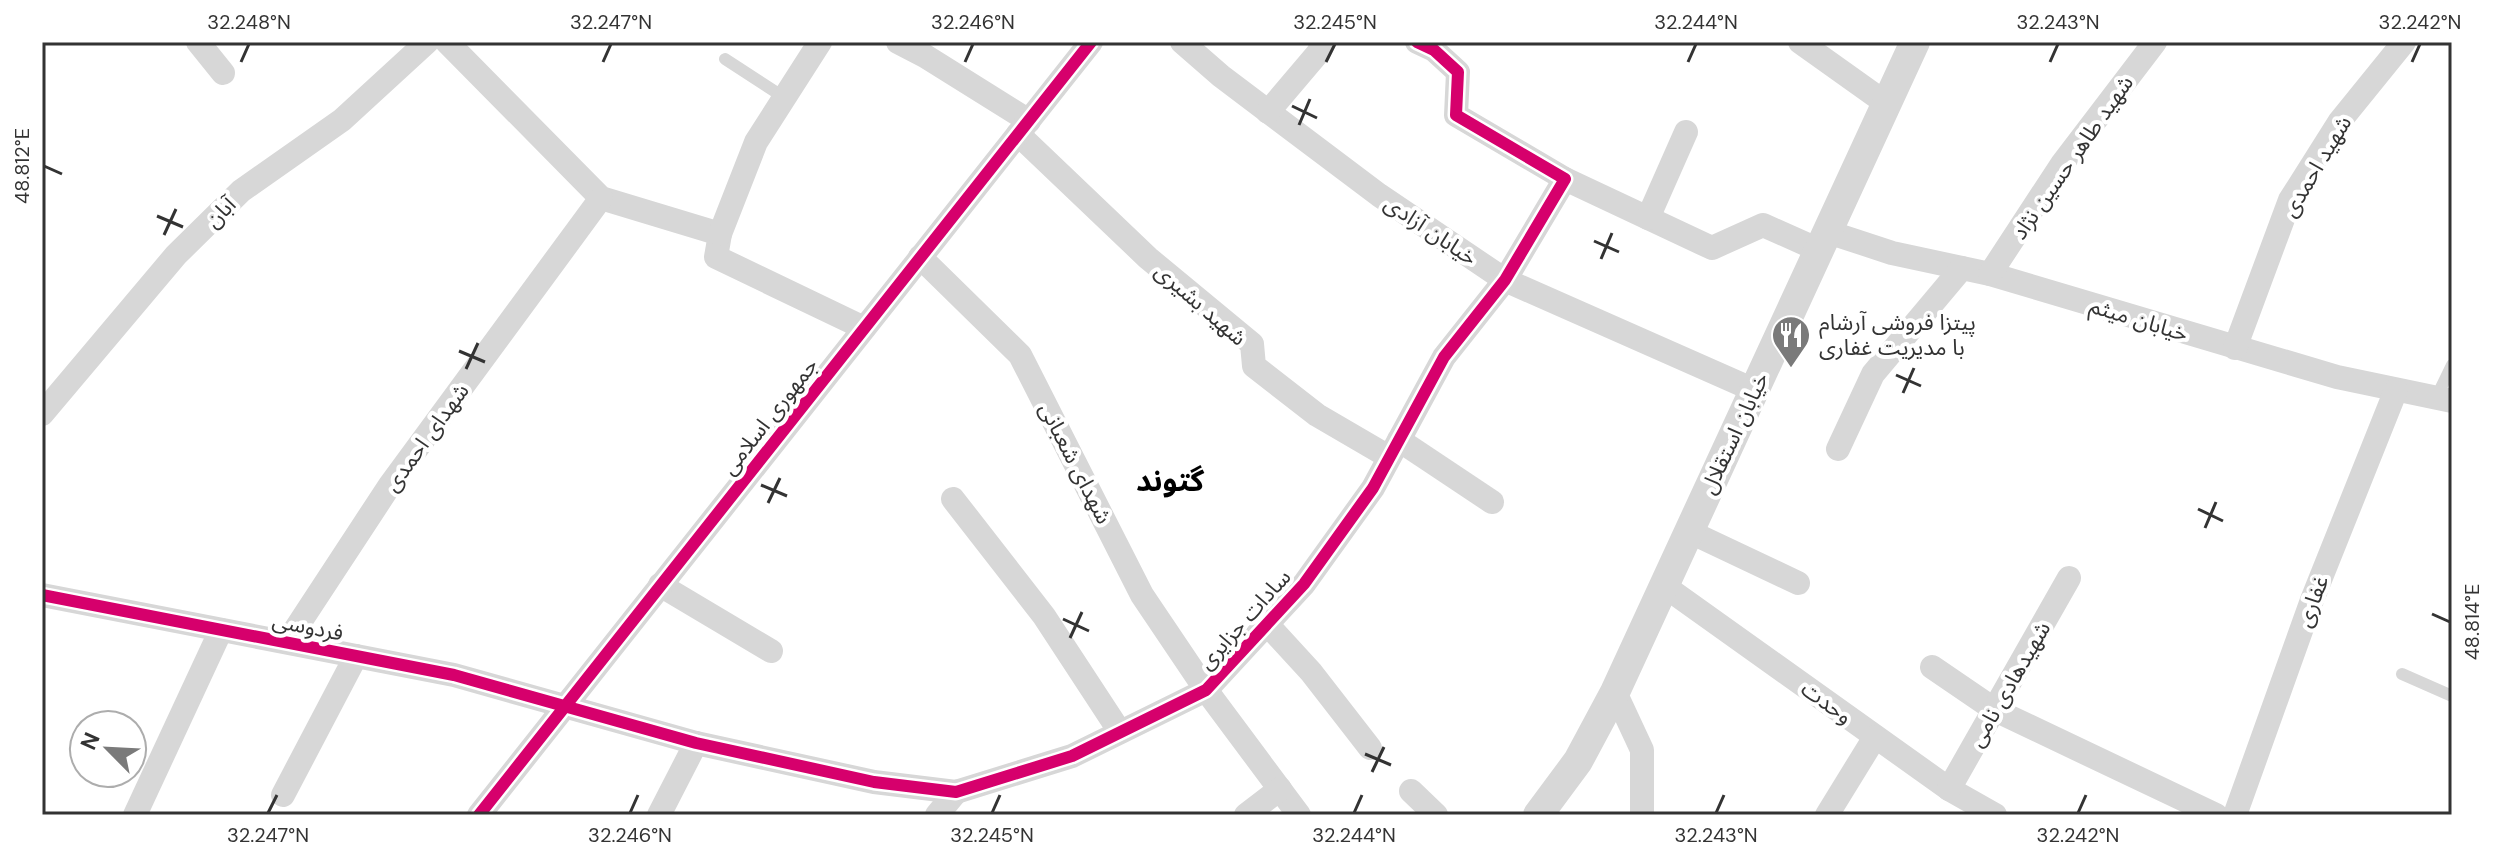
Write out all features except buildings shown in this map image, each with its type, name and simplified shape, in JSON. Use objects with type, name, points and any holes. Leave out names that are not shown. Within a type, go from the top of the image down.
[{"type":"street","points":[[198,42],[223,73]]},
{"type":"street","name":"آبان","points":[[42,414],[176,255],[241,191],[342,120],[427,42]]},
{"type":"street","points":[[447,42],[601,198],[720,234]]},
{"type":"street","points":[[820,42],[756,142],[720,234],[716,257],[864,328]]},
{"type":"street","points":[[898,42],[1023,128]]},
{"type":"street","name":"جمهوری اسلامی","points":[[479,815],[1091,42]]},
{"type":"street","name":"خیابان آزادی","points":[[1182,42],[1221,76],[1379,195],[1505,280],[1754,390]]},
{"type":"street","points":[[1268,112],[1318,53],[1323,42]]},
{"type":"street","points":[[1800,42],[1887,104]]},
{"type":"street","name":"خیابان استقلال","points":[[1538,815],[1578,761],[1615,692],[1915,42]]},
{"type":"street","name":"شهید طاهر حسین نژاد","points":[[1990,274],[2062,164],[2155,42]]},
{"type":"street","name":"شهید احمدی","points":[[2235,348],[2290,200],[2340,121],[2404,42]]},
{"type":"street","points":[[1430,45],[1458,72],[1456,115],[1565,179]]},
{"type":"street","name":"شهید بشیری","points":[[1023,128],[1148,258],[1252,344],[1254,366],[1317,415],[1394,449]]},
{"type":"street","points":[[1648,218],[1686,132]]},
{"type":"street","name":"خیابان میثم","points":[[1565,179],[1712,248],[1763,225],[1824,241],[1990,274],[2337,377],[2444,400]]},
{"type":"street","name":"سادات جزایری","points":[[565,705],[696,743],[874,782],[956,792],[1072,756],[1206,690],[1304,584],[1373,488],[1444,357],[1505,280],[1565,179]]},
{"type":"street","name":"شهدای احمدی","points":[[287,642],[390,485],[601,198]]},
{"type":"street","name":"شهدای شعبانی","points":[[920,257],[1020,355],[1142,595],[1206,690],[1299,815]]},
{"type":"street","points":[[1838,449],[1873,374],[1962,268]]},
{"type":"street","name":"غفاری","points":[[2235,815],[2312,600],[2396,390]]},
{"type":"street","points":[[1394,449],[1492,502]]},
{"type":"street","points":[[953,499],[1044,616],[1120,732]]},
{"type":"street","points":[[1688,531],[1798,583]]},
{"type":"street","name":"شهیدهادی نامی","points":[[1949,789],[2069,578]]},
{"type":"street","points":[[660,585],[771,651]]},
{"type":"street","name":"وحدت","points":[[1663,585],[1949,789],[1995,815]]},
{"type":"street","name":"فردوسی","points":[[42,595],[454,675],[565,705]]},
{"type":"street","points":[[1267,624],[1311,672],[1370,748]]},
{"type":"street","points":[[135,815],[221,630]]},
{"type":"street","points":[[283,795],[356,656]]},
{"type":"street","points":[[1932,667],[1995,710],[2216,815]]},
{"type":"street","points":[[1615,692],[1642,750],[1642,815]]},
{"type":"street","points":[[1827,815],[1875,737]]},
{"type":"street","points":[[659,815],[696,743]]},
{"type":"street","points":[[1246,815],[1280,789]]},
{"type":"street","points":[[1411,791],[1436,815]]},
{"type":"street","points":[[937,815],[956,792]]},
{"type":"lane","points":[[725,59],[785,98]]},
{"type":"lane","points":[[2444,400],[2452,365]]},
{"type":"lane","points":[[2402,674],[2452,696]]},
{"type":"cycle path","points":[[479,815],[1091,42]]},
{"type":"cycle path","points":[[42,595],[454,675],[696,743],[874,782],[956,792],[1072,756],[1206,690],[1304,584],[1373,488],[1444,357],[1505,280],[1565,179],[1456,115],[1458,72],[1434,50],[1417,42]]},
{"type":"place","name":"پیتزا فروشی آرشام با مدیریت غفاری","points":[[1791,369]]},
{"type":"district","name":"گتوند","points":[[1170,481]]}]
